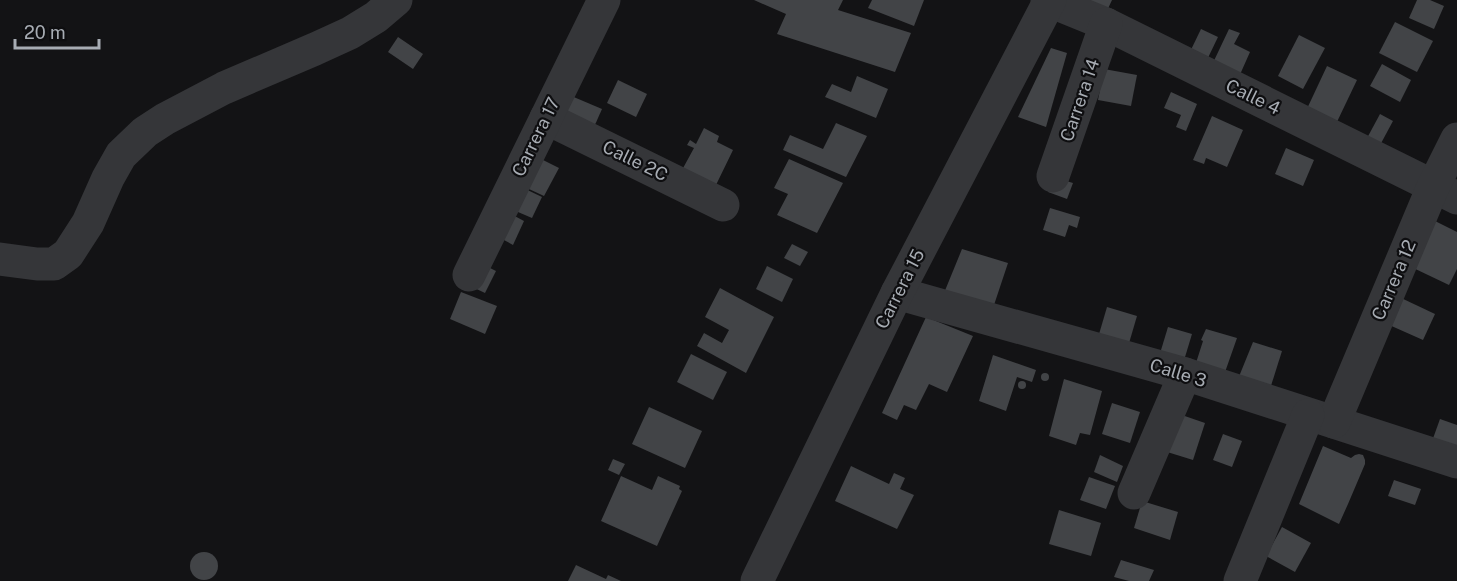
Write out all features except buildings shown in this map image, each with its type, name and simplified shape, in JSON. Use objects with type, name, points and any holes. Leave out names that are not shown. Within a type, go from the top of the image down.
[{"type":"street","points":[[0,259],[54,264],[68,254],[88,223],[121,154],[145,132],[225,88],[350,33],[376,17],[396,0]]},
{"type":"street","name":"Carrera 17","points":[[469,275],[604,0]]},
{"type":"street","name":"Calle 4","points":[[1049,0],[1106,24],[1445,193]]},
{"type":"street","name":"Carrera 15","points":[[757,581],[897,294],[1049,0]]},
{"type":"street","name":"Carrera 14","points":[[1053,176],[1106,24]]},
{"type":"street","name":"Calle 2C","points":[[546,118],[723,205]]},
{"type":"street","name":"Carrera 12","points":[[1240,581],[1321,418],[1445,193],[1457,139]]},
{"type":"street","name":"Calle 3","points":[[897,294],[1185,374],[1457,462]]},
{"type":"street","points":[[1134,493],[1185,374]]}]
